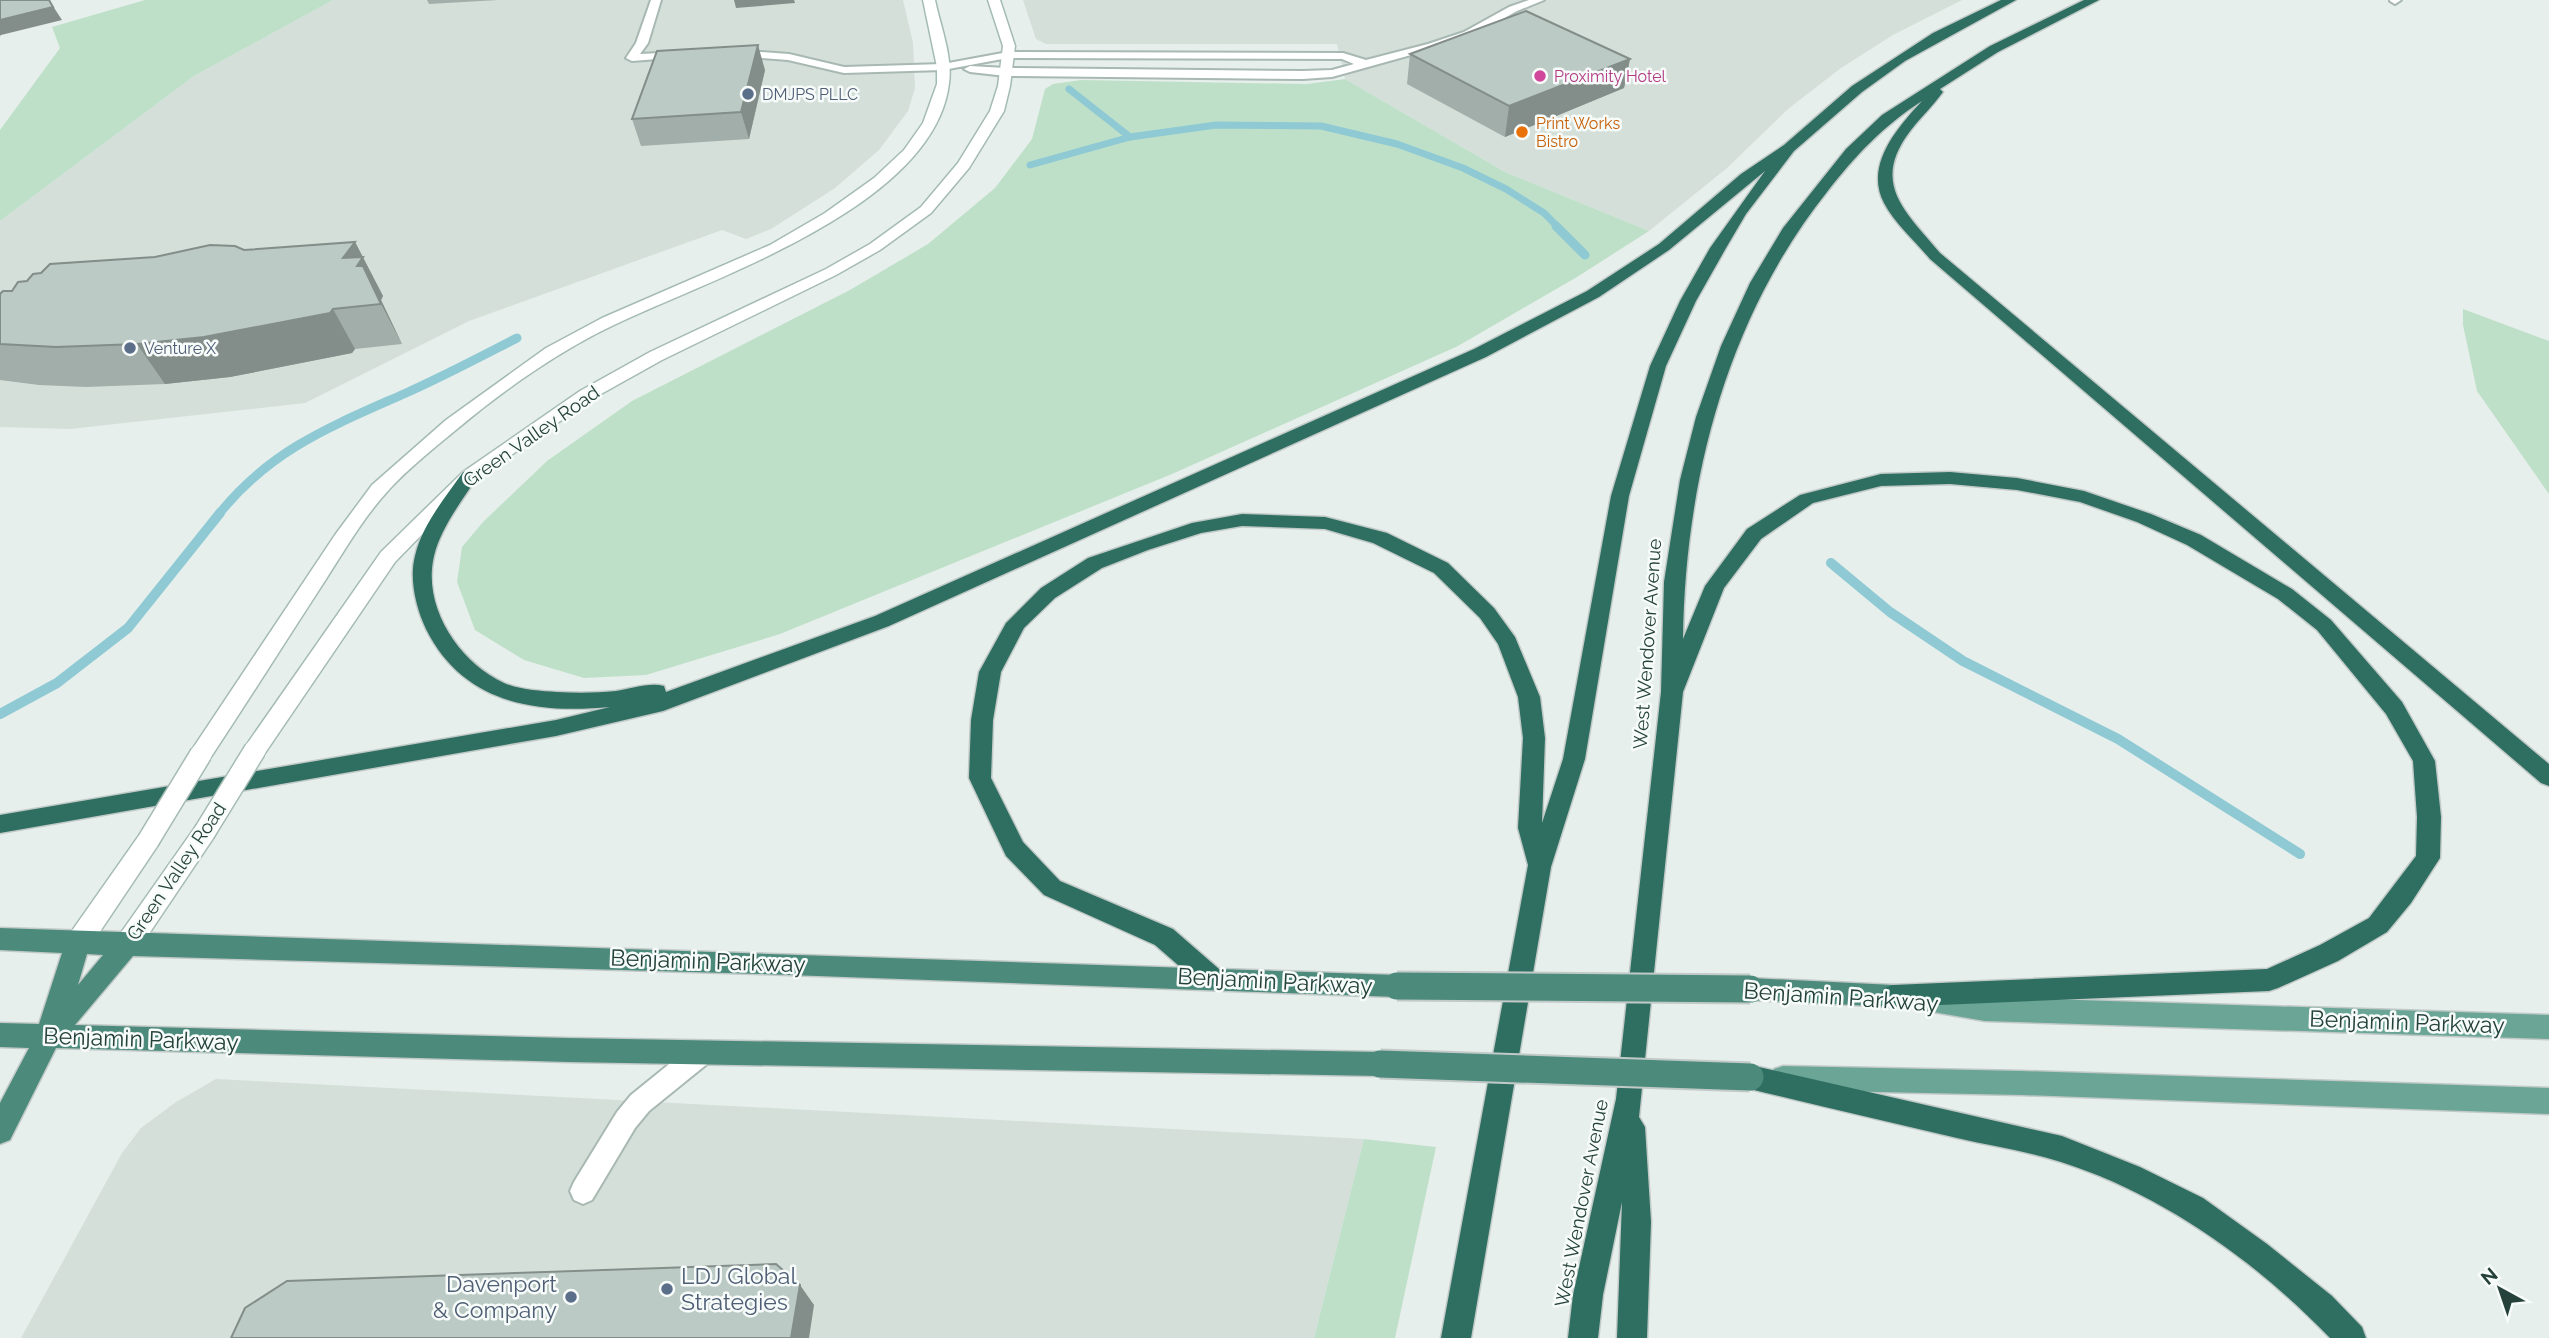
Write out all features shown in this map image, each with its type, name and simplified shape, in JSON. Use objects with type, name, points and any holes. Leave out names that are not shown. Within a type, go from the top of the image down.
[{"type":"highway","points":[[0,824],[556,728],[654,705],[882,621],[1480,352],[1603,287],[1664,247],[1746,177],[1789,148],[1857,89],[1901,58],[1965,21],[2010,0]]},
{"type":"highway","name":"West Wendover Avenue","points":[[1583,1338],[1588,1295],[1629,1099],[1672,692],[1674,582],[1689,480],[1705,417],[1729,346],[1758,284],[1790,228],[1817,191],[1851,152],[1886,118],[1994,49],[2093,0]]},
{"type":"highway","points":[[1945,79],[1926,109],[1906,126],[1891,149],[1886,178],[1889,200],[1935,256],[2549,777]]},
{"type":"highway","points":[[1456,1338],[1539,867],[1574,759],[1620,496],[1658,366],[1688,301],[1740,214],[1789,148]]},
{"type":"highway","points":[[470,476],[439,523],[422,563],[426,607],[434,629],[449,650],[475,676],[499,689],[536,698],[579,701],[647,695],[774,662]]},
{"type":"highway","points":[[1672,692],[1715,586],[1754,534],[1807,499],[1881,480],[1950,478],[2017,484],[2084,497],[2144,518],[2240,565],[2285,594],[2324,625],[2394,708],[2424,761],[2429,817],[2428,858],[2402,896],[2378,925],[2329,953],[2269,981],[1893,996]]},
{"type":"highway","points":[[1210,977],[1164,937],[1052,888],[1014,849],[981,778],[982,720],[990,672],[1016,623],[1048,593],[1095,563],[1141,545],[1199,527],[1242,520],[1314,522],[1380,538],[1441,568],[1487,613],[1508,642],[1529,697],[1534,738],[1530,828],[1539,867]]},
{"type":"highway","name":"Benjamin Parkway","points":[[0,939],[1210,977],[1397,986],[1749,989],[1893,996]]},
{"type":"highway","name":"Green Valley Road","points":[[0,1131],[48,1038],[78,943]]},
{"type":"highway","name":"Green Valley Road","points":[[48,1038],[127,945]]},
{"type":"highway","name":"Benjamin Parkway","points":[[0,1035],[1380,1065],[1749,1077]]},
{"type":"highway","points":[[1749,1077],[2062,1149],[2130,1177],[2193,1208],[2258,1254],[2321,1307],[2351,1338]]},
{"type":"highway","points":[[1629,1099],[1637,1222],[1632,1338]]},
{"type":"main road","name":"Green Valley Road","points":[[78,943],[148,841],[201,754],[342,540],[379,489],[452,424],[552,352],[608,321],[775,248],[830,216],[879,181],[909,153],[930,123],[943,84],[943,66],[929,0]]},
{"type":"main road","name":"Green Valley Road","points":[[127,945],[204,833],[255,750],[388,557],[470,476],[586,395],[656,356],[831,272],[875,247],[926,210],[964,165],[997,111],[1009,46],[994,0]]},
{"type":"main road","name":"Benjamin Parkway","points":[[1893,996],[1985,1009],[2549,1027]]},
{"type":"main road","name":"Benjamin Parkway","points":[[1749,1077],[2036,1083],[2549,1101]]},
{"type":"lane","points":[[656,0],[642,43],[632,58],[694,54]]},
{"type":"lane","points":[[1007,64],[1303,75],[1332,73],[1468,34],[1513,9],[1537,0]]},
{"type":"lane","points":[[718,53],[789,57],[844,70],[1343,56],[1363,63]]},
{"type":"lane","points":[[583,1191],[626,1120],[640,1103],[703,1052]]},
{"type":"shaded area","points":[[333,0],[903,0],[913,43],[915,88],[908,111],[879,150],[835,188],[771,229],[746,239],[722,230],[469,321],[305,403],[70,429],[0,427],[0,221],[194,76]]},
{"type":"shaded area","points":[[1023,0],[1962,0],[1893,35],[1841,68],[1788,109],[1727,168],[1649,231],[1505,172],[1345,79],[1337,44],[1046,44],[1036,39]]},
{"type":"shaded area","points":[[216,1079],[1364,1139],[1314,1338],[21,1338],[122,1153],[141,1128],[176,1102]]},
{"type":"green space","points":[[145,0],[333,0],[194,76],[0,221],[0,130],[60,48],[52,27]]},
{"type":"green space","points":[[1345,79],[1505,172],[1649,231],[1577,277],[1458,346],[1172,474],[780,634],[646,675],[584,678],[524,660],[475,630],[457,582],[462,547],[483,522],[547,461],[632,401],[850,290],[928,244],[995,188],[1032,139],[1045,89],[1053,84],[1081,80],[1307,84]]},
{"type":"green space","points":[[2463,309],[2549,341],[2549,494],[2477,391],[2463,325]]},
{"type":"green space","points":[[1364,1139],[1436,1147],[1395,1338],[1314,1338]]},
{"type":"building","points":[[0,0],[49,0],[53,7],[0,20]]},
{"type":"building","points":[[1526,11],[1630,59],[1509,106],[1410,54]]},
{"type":"building","points":[[758,45],[741,112],[632,119],[657,51]]},
{"type":"building","points":[[355,242],[343,258],[363,257],[357,266],[363,266],[381,304],[333,309],[330,313],[204,337],[137,344],[56,347],[0,344],[0,294],[3,291],[12,291],[18,282],[27,281],[50,264],[155,257],[210,245],[235,246],[244,250]]},
{"type":"building","points":[[776,1264],[800,1285],[791,1338],[231,1338],[245,1308],[287,1281]]},
{"type":"waterway","points":[[1069,89],[1130,137]]},
{"type":"waterway","points":[[1130,137],[1216,125],[1321,126],[1397,144],[1463,168],[1506,189],[1544,213],[1558,227]]},
{"type":"waterway","points":[[1030,165],[1130,137]]},
{"type":"waterway","points":[[1556,226],[1585,255]]},
{"type":"waterway","points":[[219,514],[260,472],[304,442],[517,338]]},
{"type":"waterway","points":[[0,714],[57,683],[128,628],[220,513]]},
{"type":"waterway","points":[[1831,563],[1890,612],[1963,661],[2118,739],[2300,854]]},
{"type":"place","name":"Proximity Hotel","points":[[1540,76]]},
{"type":"place","name":"DMJPS PLLC","points":[[748,94]]},
{"type":"place","name":"Print Works Bistro","points":[[1522,132]]},
{"type":"place","name":"Venture X","points":[[130,348]]},
{"type":"place","name":"LDJ Global Strategies","points":[[667,1289]]},
{"type":"place","name":"Davenport & Company","points":[[571,1297]]}]
